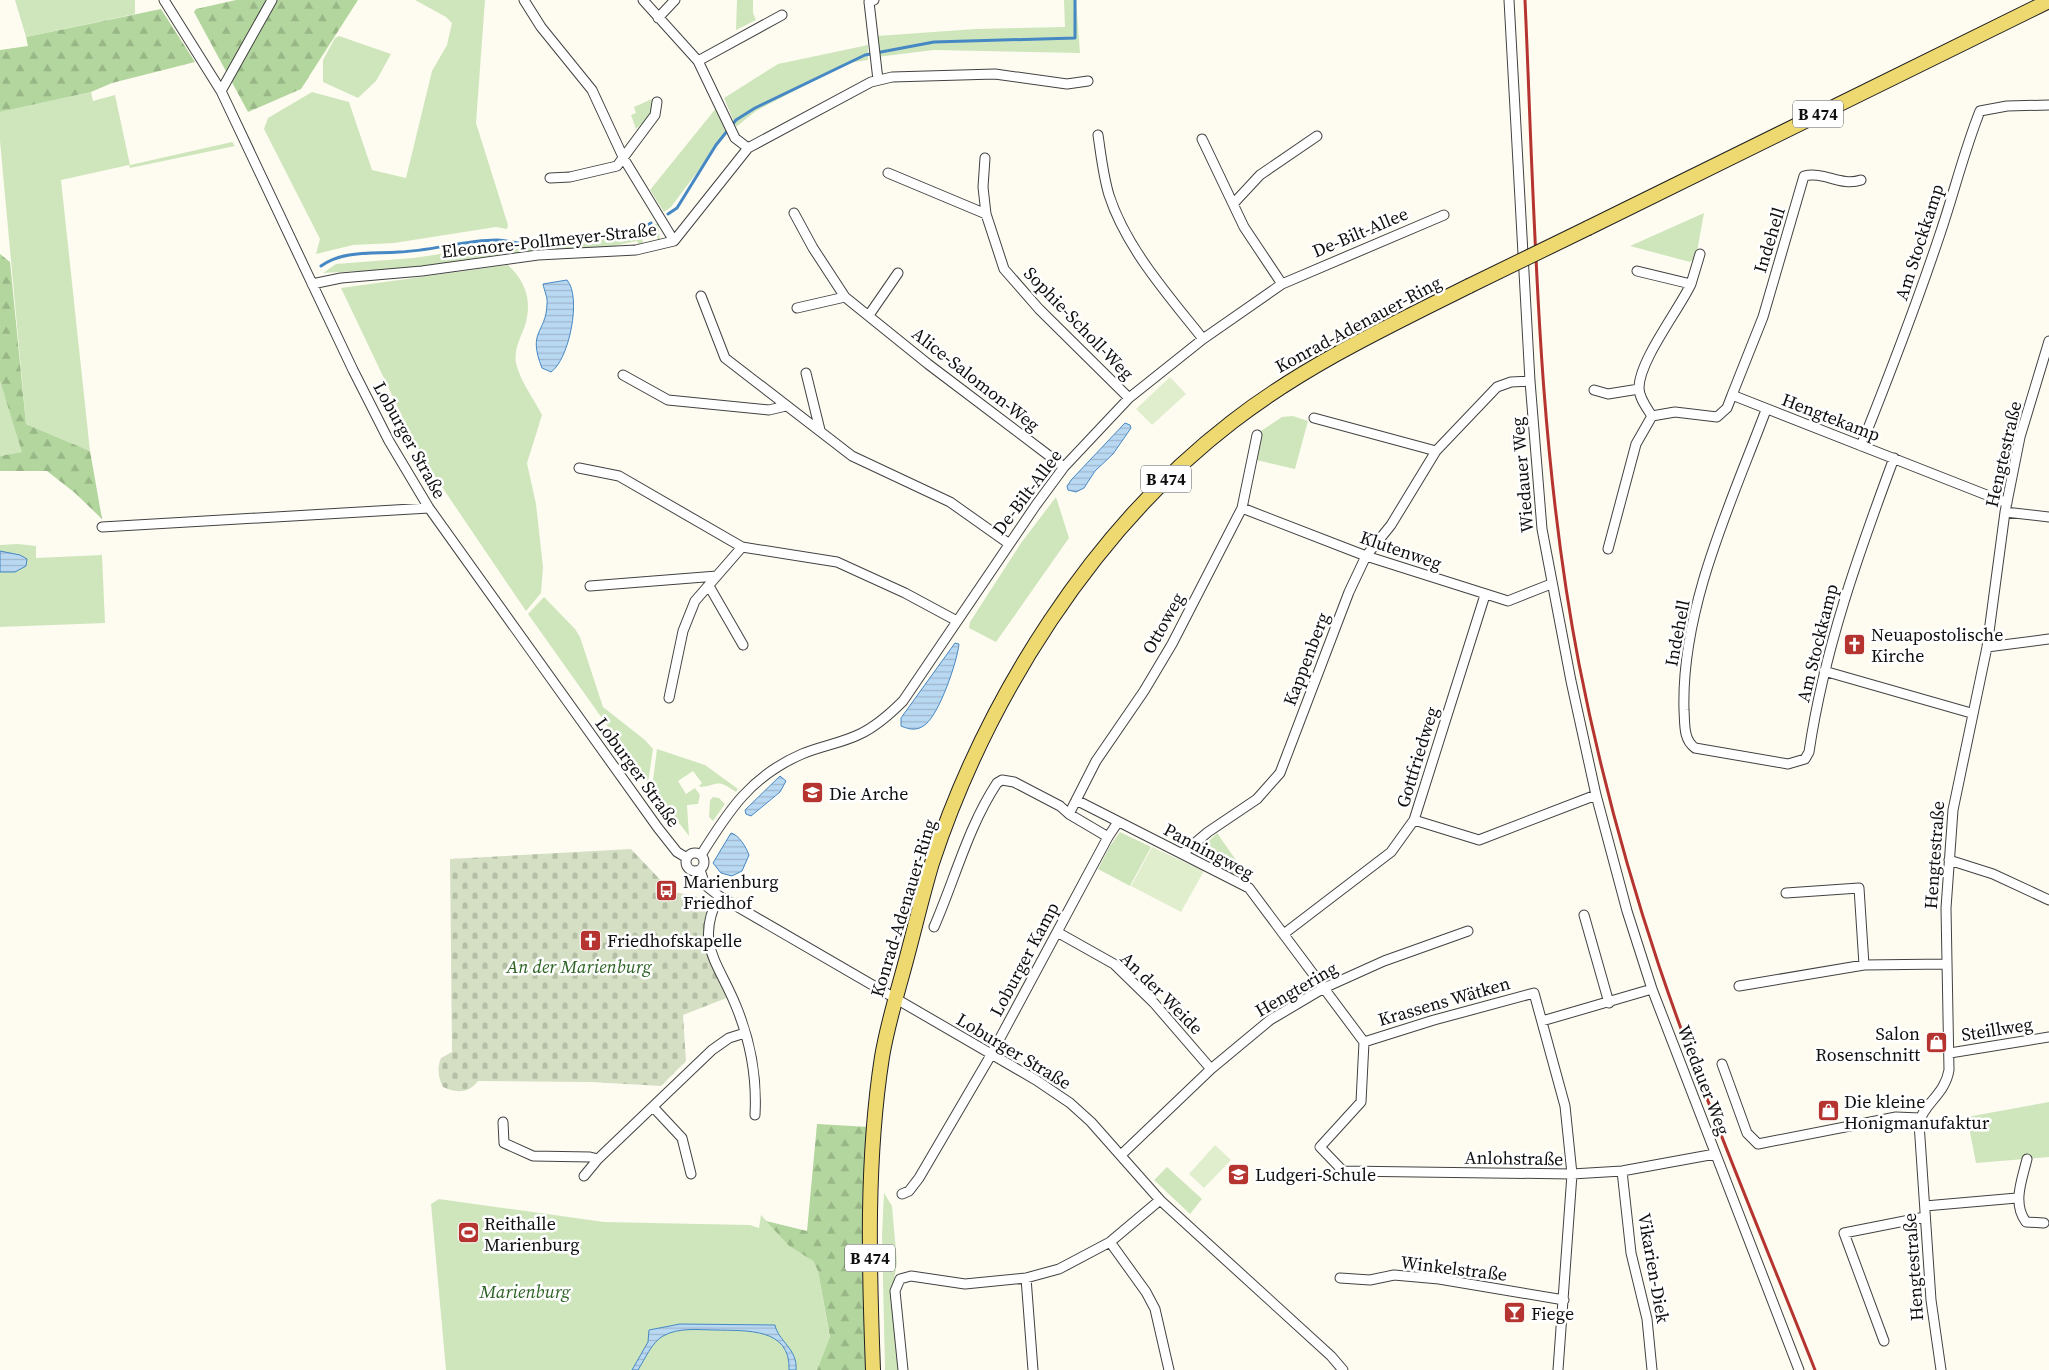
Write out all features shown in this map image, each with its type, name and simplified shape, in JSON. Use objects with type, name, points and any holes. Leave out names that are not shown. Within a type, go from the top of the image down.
[{"type":"main road","name":"Konrad-Adenauer-Ring","points":[[873,1370],[870,1238],[873,1146],[882,1057],[895,998],[931,866],[955,802],[984,740],[1025,662],[1047,627],[1106,545],[1169,476],[1218,433],[1251,408],[1330,357],[1469,286],[2049,1]]},
{"type":"street","name":"Loburger Straße","points":[[164,0],[221,91],[389,441],[429,508],[658,828],[677,852],[687,858]]},
{"type":"street","points":[[221,91],[272,0]]},
{"type":"street","points":[[524,0],[541,26],[592,90],[624,159],[674,240]]},
{"type":"street","points":[[643,0],[698,61],[735,138],[748,148]]},
{"type":"street","points":[[658,18],[675,0]]},
{"type":"street","name":"Wiedauer Weg","points":[[1509,0],[1530,381],[1542,529],[1596,795],[1624,901],[1652,989],[1799,1370]]},
{"type":"street","points":[[870,1],[878,80]]},
{"type":"street","points":[[698,61],[782,15]]},
{"type":"street","name":"Eleonore-Pollmeyer-Straße","points":[[312,284],[341,278],[422,271],[538,255],[636,250],[674,240],[748,148],[878,80],[892,77],[995,74],[1067,84],[1088,81]]},
{"type":"street","points":[[550,178],[570,177],[617,166],[655,115],[657,102]]},
{"type":"street","name":"Am Stockkamp","points":[[1861,446],[1913,314],[1941,231],[1959,169],[1980,111],[2007,106],[2049,105]]},
{"type":"street","points":[[1098,134],[1104,176],[1110,197],[1140,258],[1203,339]]},
{"type":"street","points":[[1233,204],[1260,175],[1317,136]]},
{"type":"street","points":[[1202,139],[1244,226],[1282,284]]},
{"type":"street","name":"Sophie-Scholl-Weg","points":[[985,158],[983,187],[986,214],[1004,269],[1039,309],[1128,398]]},
{"type":"street","points":[[888,173],[986,214]]},
{"type":"street","name":"Indehell","points":[[1732,395],[1763,316],[1804,176],[1816,174],[1850,183],[1860,180]]},
{"type":"street","name":"Alice-Salomon-Weg","points":[[794,213],[813,248],[845,297],[928,364],[1064,467]]},
{"type":"street","name":"De-Bilt-Allee","points":[[701,855],[735,802],[764,776],[801,755],[861,733],[893,711],[912,690],[1008,543],[1064,467],[1128,398],[1203,339],[1282,284],[1444,215]]},
{"type":"street","points":[[1652,416],[1639,389],[1649,358],[1691,284],[1700,254]]},
{"type":"street","points":[[1637,271],[1691,284]]},
{"type":"street","points":[[868,315],[898,273]]},
{"type":"street","points":[[701,296],[725,358],[852,456],[950,502],[1008,543]]},
{"type":"street","points":[[797,308],[845,297]]},
{"type":"street","name":"Hengtestraße","points":[[1941,1370],[1934,1334],[1918,1128],[1920,1118],[1946,1084],[1950,1053],[1946,964],[1949,860],[1953,810],[1987,647],[2006,507],[2020,437],[2049,341]]},
{"type":"street","points":[[806,373],[820,430]]},
{"type":"street","points":[[623,376],[668,400],[769,410],[786,406]]},
{"type":"street","name":"Kappenberg","points":[[1182,854],[1208,832],[1257,799],[1280,773],[1350,592],[1366,556],[1391,524],[1436,451],[1497,387],[1511,382],[1530,381]]},
{"type":"street","points":[[1594,390],[1608,394],[1639,389]]},
{"type":"street","points":[[1652,416],[1675,412],[1717,418],[1727,408],[1732,395]]},
{"type":"street","name":"Hengtekamp","points":[[1732,395],[1766,410],[1894,458],[2006,507],[2049,517]]},
{"type":"street","name":"Indehell","points":[[1766,410],[1709,564],[1692,622],[1684,685],[1686,737],[1690,745],[1702,751],[1788,764],[1805,759],[1809,752]]},
{"type":"street","points":[[1608,549],[1636,444],[1652,416]]},
{"type":"street","points":[[1314,418],[1436,451]]},
{"type":"street","name":"Ottoweg","points":[[1069,814],[1096,761],[1144,690],[1172,644],[1242,508],[1257,434]]},
{"type":"street","name":"Am Stockkamp","points":[[1809,752],[1824,671],[1852,572],[1894,458]]},
{"type":"street","points":[[579,468],[619,476],[742,547],[837,562],[905,593],[957,621]]},
{"type":"street","points":[[102,528],[429,508]]},
{"type":"street","name":"Klutenweg","points":[[1242,508],[1366,556],[1508,601],[1552,584]]},
{"type":"street","points":[[669,698],[683,631],[695,601],[742,547]]},
{"type":"street","points":[[590,586],[717,576]]},
{"type":"street","points":[[708,586],[742,645]]},
{"type":"street","name":"Gottfriedweg","points":[[1285,933],[1390,852],[1414,820],[1485,595]]},
{"type":"street","points":[[1987,647],[2049,639]]},
{"type":"street","points":[[1824,671],[1972,713]]},
{"type":"street","points":[[934,927],[954,882],[966,840],[997,783],[1002,780],[1014,782],[1060,806],[1069,814],[1108,836],[1118,822]]},
{"type":"street","points":[[1414,820],[1479,840],[1596,795]]},
{"type":"street","name":"Panningweg","points":[[1076,800],[1250,888],[1364,1042]]},
{"type":"street","name":"Loburger Kamp","points":[[902,1194],[908,1191],[919,1178],[991,1055],[1108,836]]},
{"type":"street","points":[[694,853],[701,855],[704,863],[700,870],[689,868],[687,858],[694,853]]},
{"type":"street","points":[[1949,860],[1993,874],[2049,900]]},
{"type":"street","name":"Loburger Straße","points":[[700,870],[705,885],[719,896],[1036,1080],[1070,1103],[1121,1155],[1160,1200],[1331,1356],[1343,1370]]},
{"type":"street","points":[[1786,892],[1859,888],[1864,965]]},
{"type":"street","points":[[719,896],[709,918],[709,941],[745,1033],[752,1066],[755,1115]]},
{"type":"street","points":[[1584,915],[1609,1003]]},
{"type":"street","name":"Hengtering","points":[[1121,1155],[1211,1069],[1270,1020],[1324,988],[1384,961],[1468,930]]},
{"type":"street","name":"An der Weide","points":[[1057,932],[1114,964],[1154,1003],[1211,1069]]},
{"type":"street","points":[[1739,986],[1864,965],[1946,964]]},
{"type":"street","points":[[1558,1370],[1572,1174],[1565,1106],[1542,1021],[1652,989]]},
{"type":"street","name":"Krassens Wätken","points":[[1364,1042],[1434,1020],[1534,993],[1542,1021]]},
{"type":"street","points":[[584,1176],[598,1160],[712,1050],[729,1038],[745,1033]]},
{"type":"street","name":"Steillweg","points":[[1950,1053],[2049,1037]]},
{"type":"street","name":"Anlohstraße","points":[[1364,1042],[1361,1102],[1320,1147],[1343,1171],[1572,1174],[1622,1171],[1715,1154]]},
{"type":"street","points":[[1722,1064],[1747,1133],[1758,1144],[1896,1117],[1920,1118]]},
{"type":"street","points":[[654,1108],[682,1138],[686,1145],[691,1174]]},
{"type":"street","points":[[504,1122],[504,1143],[516,1149],[534,1156],[590,1157],[598,1160]]},
{"type":"street","points":[[2027,1159],[2018,1198],[2020,1212],[2026,1222],[2044,1223]]},
{"type":"street","name":"Vikarien-Diek","points":[[1622,1171],[1631,1253],[1647,1320],[1652,1370]]},
{"type":"street","points":[[1925,1206],[2018,1198]]},
{"type":"street","points":[[903,1370],[895,1291],[900,1279],[911,1276],[965,1284],[1026,1278],[1059,1269],[1110,1242],[1160,1200]]},
{"type":"street","points":[[1884,1341],[1844,1233],[1925,1217]]},
{"type":"street","points":[[1110,1242],[1146,1292],[1155,1309],[1169,1370]]},
{"type":"street","name":"Winkelstraße","points":[[1340,1278],[1370,1280],[1394,1275],[1439,1279],[1564,1300]]},
{"type":"street","points":[[1026,1278],[1034,1370]]},
{"type":"green space","points":[[15,0],[135,0],[135,14],[26,37]]},
{"type":"green space","points":[[236,0],[358,0],[301,89],[248,112],[194,12],[196,9]]},
{"type":"green space","points":[[415,0],[485,0],[476,123],[508,225],[507,229],[496,227],[394,243],[353,245],[316,254],[320,239],[264,129],[268,118],[312,92],[349,102],[372,170],[406,178],[432,71],[447,45],[452,23],[446,17]]},
{"type":"green space","points":[[737,0],[753,0],[753,13],[756,20],[736,30]]},
{"type":"green space","points":[[1064,0],[1076,0],[1080,53],[934,50],[877,57],[877,36],[975,29],[1065,27]]},
{"type":"green space","points":[[161,9],[195,62],[112,83],[91,92],[0,112],[0,50],[28,46],[26,37]]},
{"type":"green space","points":[[339,36],[391,54],[376,81],[358,98],[323,82],[323,60],[335,38]]},
{"type":"green space","points":[[868,45],[868,60],[848,63],[756,111],[736,127],[724,98],[778,64]]},
{"type":"green space","points":[[91,92],[93,101],[115,95],[130,165],[232,142],[235,146],[130,168],[129,165],[61,180],[90,451],[26,424],[0,141],[0,112]]},
{"type":"green space","points":[[652,99],[651,115],[636,129],[631,115],[636,113],[634,107]]},
{"type":"green space","points":[[717,107],[728,131],[671,207],[664,212],[650,190]]},
{"type":"green space","points":[[1704,213],[1696,257],[1690,262],[1630,246]]},
{"type":"green space","points":[[658,223],[660,240],[658,240],[656,233],[642,236],[643,243],[638,244],[637,241],[599,249],[508,255],[508,246],[518,248],[579,244],[641,231]]},
{"type":"green space","points":[[503,245],[502,255],[413,268],[323,273],[336,264],[413,258]]},
{"type":"green space","points":[[0,254],[10,262],[26,424],[90,451],[102,519],[75,493],[47,471],[0,471],[0,456],[22,452],[0,381]]},
{"type":"green space","points":[[508,265],[522,282],[528,302],[526,323],[516,350],[516,363],[524,383],[542,415],[527,463],[536,504],[543,567],[541,593],[526,611],[421,456],[341,288]]},
{"type":"green space","points":[[1170,377],[1186,394],[1152,425],[1136,409]]},
{"type":"green space","points":[[0,381],[23,452],[0,456]]},
{"type":"green space","points":[[1293,416],[1308,421],[1295,469],[1256,460],[1261,431],[1282,417]]},
{"type":"green space","points":[[1056,497],[1069,538],[996,642],[969,628],[970,622],[1021,543]]},
{"type":"green space","points":[[0,545],[36,546],[36,558],[102,555],[105,623],[0,627]]},
{"type":"green space","points":[[544,597],[575,629],[580,637],[603,707],[645,740],[653,749],[648,783],[528,614]]},
{"type":"green space","points":[[657,749],[705,765],[738,789],[736,792],[721,784],[701,787],[699,786],[702,783],[693,771],[678,781],[686,794],[695,788],[700,795],[698,804],[687,805],[689,836],[652,788]]},
{"type":"green space","points":[[713,797],[719,798],[725,804],[713,821],[709,817],[710,800]]},
{"type":"green space","points":[[1120,832],[1151,847],[1130,886],[1098,869]]},
{"type":"green space","points":[[1217,833],[1245,873],[1238,878],[1209,863],[1212,852],[1208,842]]},
{"type":"green space","points":[[1152,847],[1204,871],[1181,912],[1131,886]]},
{"type":"green space","name":"An der Marienburg","points":[[631,849],[671,891],[697,897],[707,911],[704,922],[706,944],[713,966],[729,997],[683,1015],[686,1061],[661,1086],[591,1082],[478,1081],[470,1088],[462,1091],[443,1087],[440,1080],[439,1065],[441,1058],[452,1052],[450,859]]},
{"type":"green space","points":[[2049,1102],[2049,1157],[1976,1163],[1967,1117]]},
{"type":"green space","points":[[817,1124],[869,1127],[866,1370],[817,1370],[830,1337],[818,1271],[813,1261],[789,1246],[766,1221],[807,1231]]},
{"type":"green space","points":[[1215,1145],[1231,1160],[1204,1188],[1189,1174]]},
{"type":"green space","points":[[1167,1167],[1202,1199],[1190,1214],[1154,1180]]},
{"type":"green space","points":[[884,1193],[892,1206],[897,1263],[891,1296],[898,1370],[885,1370],[882,1236]]},
{"type":"green space","name":"Marienburg","points":[[439,1199],[604,1222],[750,1225],[759,1228],[761,1215],[789,1246],[813,1261],[818,1271],[830,1338],[817,1370],[446,1370],[431,1204]]},
{"type":"water","points":[[567,280],[571,288],[573,300],[571,328],[563,355],[551,372],[542,368],[536,346],[538,333],[546,314],[547,304],[543,284]]},
{"type":"water","points":[[1125,423],[1130,425],[1131,428],[1113,454],[1095,471],[1084,488],[1076,492],[1068,490],[1067,486],[1072,479]]},
{"type":"water","points":[[0,551],[20,555],[27,559],[26,566],[15,572],[0,572]]},
{"type":"water","points":[[955,643],[959,644],[958,652],[937,709],[926,724],[917,729],[901,726],[901,718]]},
{"type":"water","points":[[780,776],[786,781],[780,792],[751,816],[746,814],[745,810]]},
{"type":"water","points":[[731,833],[744,845],[749,855],[742,871],[732,876],[721,873],[713,863]]},
{"type":"water","points":[[680,1324],[775,1325],[794,1356],[796,1370],[789,1370],[788,1356],[783,1346],[764,1334],[740,1331],[682,1330],[669,1333],[659,1339],[652,1346],[638,1370],[632,1370],[648,1342],[649,1330]]},
{"type":"waterway","points":[[668,214],[677,208],[716,145],[736,120],[755,108],[865,55],[934,42],[1075,38],[1075,0]]},
{"type":"waterway","points":[[321,266],[339,257],[348,255],[423,250],[485,240],[501,240],[527,244],[592,239],[627,232],[651,223]]},
{"type":"railway","points":[[1525,0],[1535,250],[1546,417],[1554,500],[1565,582],[1579,664],[1595,740],[1635,891],[1659,966],[1715,1118],[1815,1370]]},
{"type":"place","name":"Neuapostolische Kirche","points":[[1855,644]]},
{"type":"place","name":"Die Arche","points":[[813,793]]},
{"type":"place","name":"Marienburg Friedhof","points":[[667,891]]},
{"type":"place","name":"Friedhofskapelle","points":[[591,940]]},
{"type":"place","name":"Salon Rosenschnitt","points":[[1936,1043]]},
{"type":"place","name":"Die kleine Honigmanufaktur","points":[[1828,1111]]},
{"type":"place","name":"Ludgeri-Schule","points":[[1239,1174]]},
{"type":"place","name":"Reithalle Marienburg","points":[[468,1233]]},
{"type":"place","name":"Fiege","points":[[1515,1313]]}]
